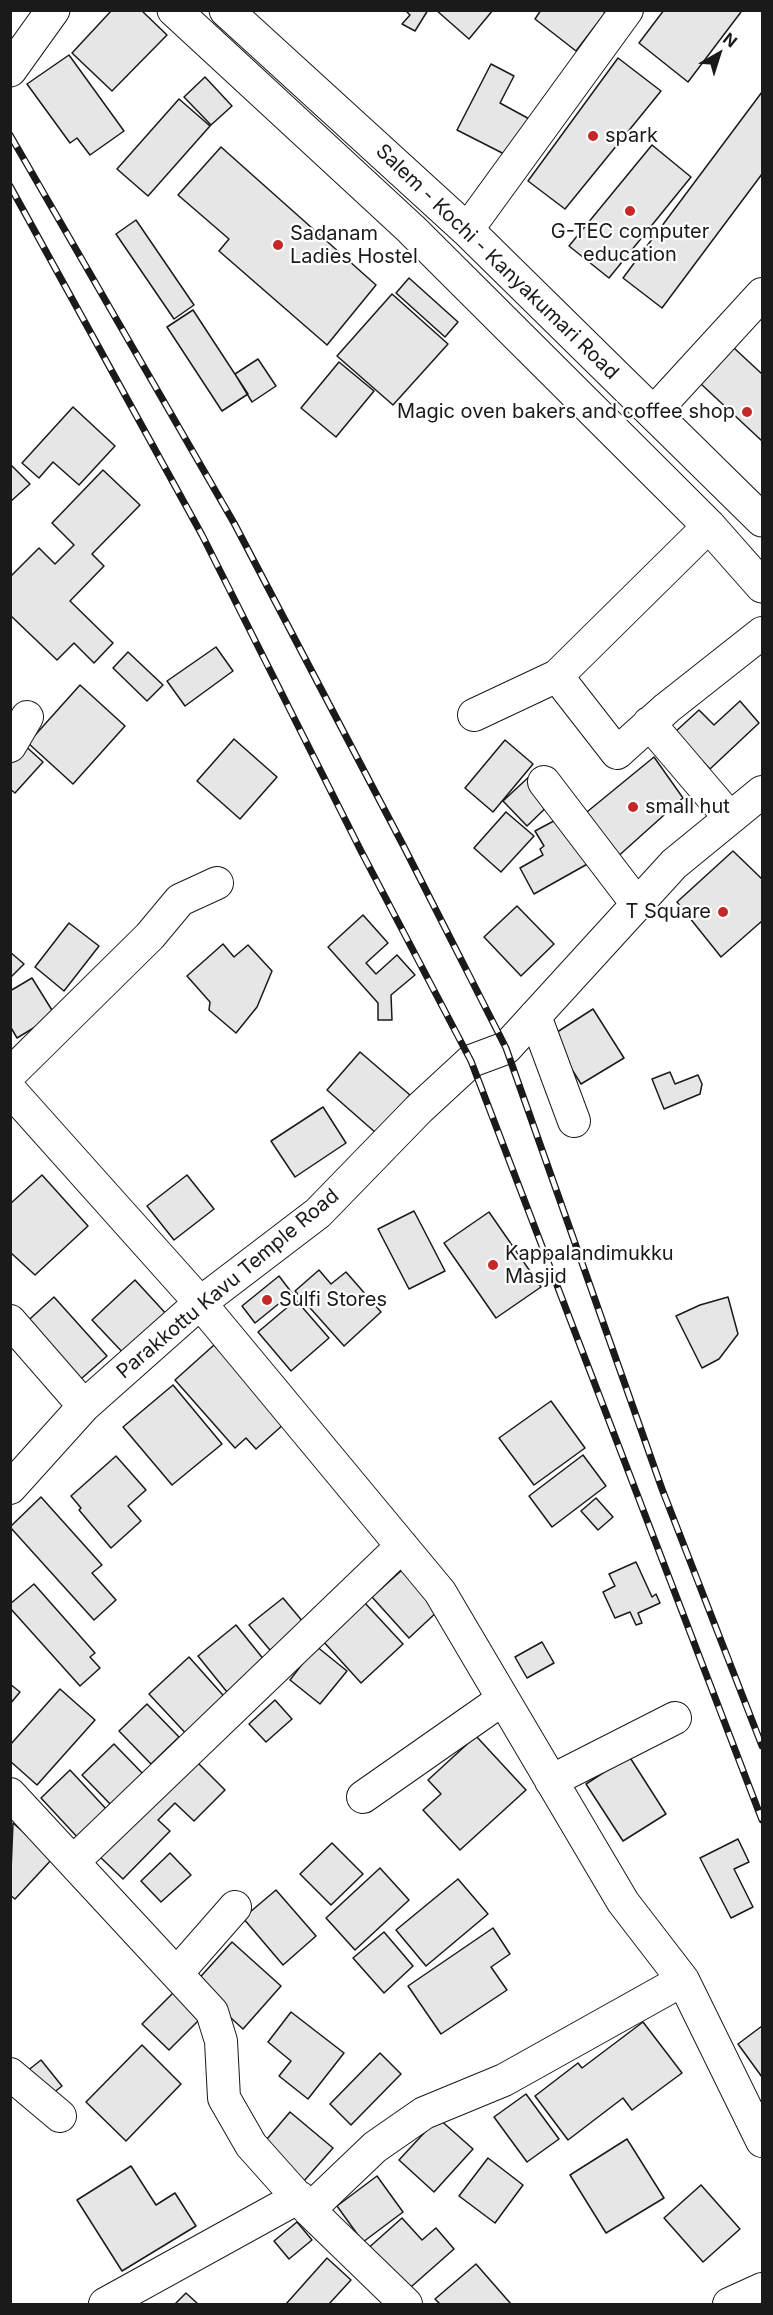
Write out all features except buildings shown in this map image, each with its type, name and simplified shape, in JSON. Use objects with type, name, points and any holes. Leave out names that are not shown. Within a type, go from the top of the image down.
[{"type":"main road","points":[[10,70],[53,10]]},
{"type":"main road","points":[[174,10],[411,229],[709,526],[762,586]]},
{"type":"main road","name":"Salem - Kochi - Kanyakumari Road","points":[[226,10],[467,230],[762,520]]},
{"type":"street","points":[[467,230],[627,10]]},
{"type":"street","points":[[653,412],[762,294]]},
{"type":"street","points":[[474,715],[557,676],[709,526]]},
{"type":"street","points":[[557,676],[617,753],[649,723],[762,633]]},
{"type":"street","points":[[10,746],[27,717]]},
{"type":"street","points":[[649,723],[730,818]]},
{"type":"street","points":[[544,782],[637,904]]},
{"type":"street","name":"Parakkottu Kavu Temple Road","points":[[10,1488],[84,1406],[200,1302],[318,1213],[419,1109],[471,1061],[506,1048],[674,864],[762,792]]},
{"type":"street","points":[[10,1074],[150,936],[180,900],[217,883]]},
{"type":"street","points":[[535,1016],[574,1121]]},
{"type":"street","points":[[10,1090],[200,1302],[440,1592],[623,1902],[683,1980],[762,2141]]},
{"type":"street","points":[[10,1321],[84,1406]]},
{"type":"street","points":[[74,1861],[402,1546]]},
{"type":"street","points":[[363,1797],[503,1699]]},
{"type":"street","points":[[551,1781],[675,1718]]},
{"type":"street","points":[[11,1796],[178,1972],[212,2012],[221,2041],[224,2098],[251,2145],[392,2301]]},
{"type":"street","points":[[178,1972],[235,1907]]},
{"type":"street","points":[[105,2304],[304,2204],[375,2147],[423,2113],[504,2080],[683,1980]]},
{"type":"street","points":[[10,2074],[60,2116]]},
{"type":"street","points":[[729,2304],[762,2289]]},
{"type":"railway","points":[[10,135],[234,523],[403,845],[506,1048],[662,1489],[762,1746]]},
{"type":"railway","points":[[10,186],[202,535],[361,851],[471,1061],[762,1820]]},
{"type":"place","name":"spark","points":[[593,136]]},
{"type":"place","name":"G-TEC computer education","points":[[630,211]]},
{"type":"place","name":"Sadanam Ladies Hostel","points":[[278,245]]},
{"type":"place","name":"Magic oven bakers and coffee shop","points":[[747,412]]},
{"type":"place","name":"small hut","points":[[633,807]]},
{"type":"place","name":"T Square","points":[[723,912]]},
{"type":"place","name":"Kappalandimukku Masjid","points":[[493,1265]]},
{"type":"place","name":"Sulfi Stores","points":[[267,1300]]}]
